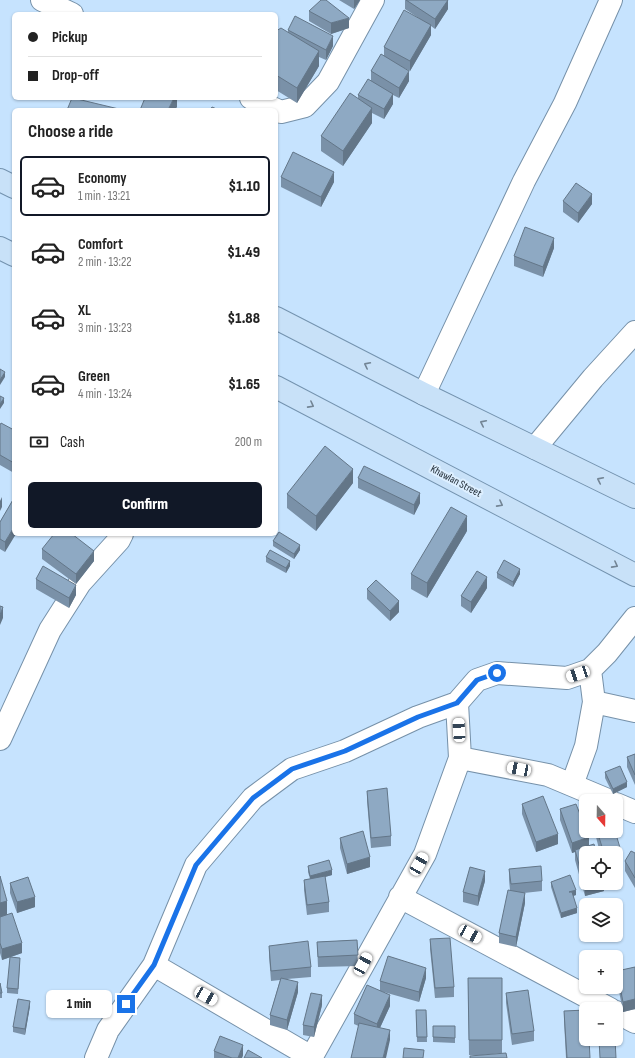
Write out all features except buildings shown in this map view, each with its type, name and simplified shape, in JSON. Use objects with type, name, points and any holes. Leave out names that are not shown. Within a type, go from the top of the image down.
[{"type":"main road","points":[[0,180],[12,186]]},
{"type":"main road","points":[[0,248],[12,254]]},
{"type":"main road","points":[[278,319],[424,394],[635,498]]},
{"type":"main road","name":"Khawlan Street","points":[[278,388],[635,575]]},
{"type":"street","points":[[42,0],[68,12]]},
{"type":"street","points":[[278,111],[281,112],[304,106],[328,82],[373,0]]},
{"type":"street","points":[[424,394],[524,180],[565,103],[611,0]]},
{"type":"street","points":[[255,100],[272,108]]},
{"type":"street","points":[[535,448],[593,378],[635,332]]},
{"type":"street","points":[[0,739],[50,630],[80,583],[121,536]]},
{"type":"street","points":[[96,1058],[108,1030],[154,965],[196,865],[253,798],[292,769],[345,751],[418,717],[457,703],[477,680],[497,673],[567,678],[590,670],[607,653],[635,618]]},
{"type":"street","points":[[572,785],[586,746],[594,702],[590,670]]},
{"type":"street","points":[[594,702],[635,711]]},
{"type":"street","points":[[154,965],[312,1058],[425,854],[460,758],[457,703]]},
{"type":"street","points":[[460,758],[548,775],[593,794]]},
{"type":"street","points":[[623,807],[635,812]]},
{"type":"street","points":[[400,897],[597,1002]]},
{"type":"street","points":[[623,1016],[635,1022]]},
{"type":"route","points":[[126,1004],[154,965],[196,865],[253,798],[292,769],[345,751],[418,717],[457,703],[477,680],[497,673]]}]
